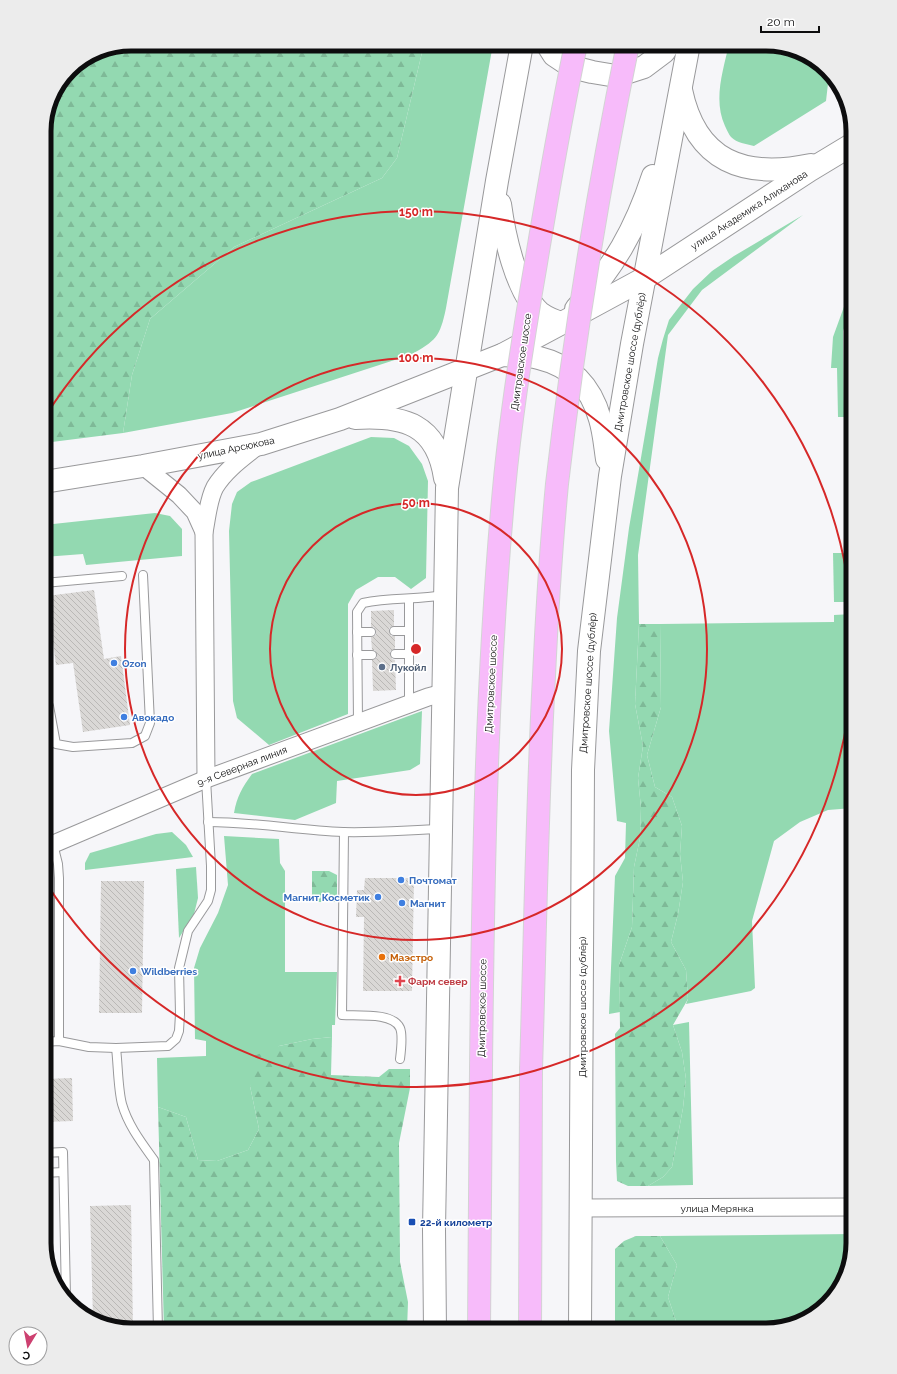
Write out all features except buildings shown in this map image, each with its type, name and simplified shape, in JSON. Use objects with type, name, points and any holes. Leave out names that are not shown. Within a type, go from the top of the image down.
[{"type":"highway","name":"Дмитровское шоссе","points":[[479,1323],[482,948],[494,617],[504,488],[522,348],[557,133],[575,51]]},
{"type":"highway","points":[[530,1323],[531,1070],[538,794],[547,620],[557,486],[574,352],[608,144],[627,51]]},
{"type":"street","points":[[435,1323],[434,1229],[447,488],[497,181],[521,51]]},
{"type":"street","points":[[551,51],[554,55],[572,67],[616,76],[644,67],[665,51]]},
{"type":"street","name":"Дмитровское шоссе (дублёр)","points":[[580,1323],[583,770],[589,651],[610,476],[632,344],[688,51]]},
{"type":"street","points":[[497,181],[505,233],[514,265],[524,291],[540,312],[551,320],[563,323],[597,285],[616,259],[632,230],[646,196],[680,87]]},
{"type":"street","points":[[680,87],[685,108],[695,129],[705,144],[721,158],[742,166],[766,170],[790,170],[823,163]]},
{"type":"street","name":"улица Академика Алиханова","points":[[563,323],[645,278],[846,148]]},
{"type":"street","name":"улица Арсюкова","points":[[51,481],[143,466],[261,444],[340,419],[466,370],[502,355],[563,323]]},
{"type":"street","points":[[502,355],[538,358],[563,366],[580,381],[593,399],[601,420],[610,476]]},
{"type":"street","points":[[340,419],[378,417],[400,421],[416,427],[426,434],[435,445],[443,463],[447,488]]},
{"type":"street","points":[[206,779],[204,532],[209,507],[215,488],[223,477],[240,460],[261,444]]},
{"type":"street","points":[[143,466],[179,495],[195,512],[204,532]]},
{"type":"street","name":"9-я Северная линия","points":[[51,845],[206,779],[358,722],[443,693]]},
{"type":"street","name":"улица Мерянка","points":[[581,1208],[846,1208]]},
{"type":"lane","points":[[51,717],[56,744],[73,747],[132,743],[145,736],[150,723],[143,575]]},
{"type":"lane","points":[[51,582],[122,576]]},
{"type":"lane","points":[[358,722],[357,612],[363,603],[377,600],[409,599],[445,595]]},
{"type":"lane","points":[[409,599],[409,704]]},
{"type":"lane","points":[[394,631],[409,631]]},
{"type":"lane","points":[[357,632],[371,632]]},
{"type":"lane","points":[[395,654],[409,654]]},
{"type":"lane","points":[[358,655],[372,655]]},
{"type":"lane","points":[[51,1042],[59,1041],[89,1047],[116,1048],[168,1046],[176,1039],[179,1031],[180,1014],[179,968],[188,931],[208,901],[211,890],[206,779]]},
{"type":"lane","points":[[208,822],[228,822],[344,832],[441,828]]},
{"type":"lane","points":[[344,832],[342,1015],[380,1016],[389,1018],[396,1022],[401,1029],[400,1059]]},
{"type":"lane","points":[[51,851],[58,864],[59,878],[59,1041]]},
{"type":"lane","points":[[116,1048],[122,1102],[128,1121],[138,1139],[154,1160],[158,1323]]},
{"type":"lane","points":[[51,1153],[63,1152],[66,1290]]},
{"type":"lane","points":[[51,1173],[63,1172]]},
{"type":"green space","points":[[125,51],[422,51],[397,158],[382,178],[234,247],[150,319],[132,375],[123,433],[51,442],[51,125],[57,100],[67,82],[82,67],[95,59],[105,55]]},
{"type":"green space","points":[[422,51],[492,51],[446,308],[442,326],[436,337],[426,346],[410,355],[232,413],[123,433],[132,375],[150,319],[234,247],[382,178],[397,158]]},
{"type":"green space","points":[[727,51],[772,51],[792,55],[811,64],[828,81],[826,101],[754,146],[742,143],[736,141],[730,136],[721,116],[719,96]]},
{"type":"green space","points":[[803,215],[702,290],[668,335],[638,555],[639,624],[635,704],[643,746],[638,778],[641,808],[640,838],[634,867],[632,927],[619,965],[620,1012],[609,1014],[615,876],[625,858],[626,823],[617,821],[609,731],[617,618],[629,528],[658,358],[669,320],[693,289],[712,271],[734,256]]},
{"type":"green space","points":[[846,301],[846,323],[843,331],[844,417],[838,417],[837,368],[831,368],[833,337]]},
{"type":"green space","points":[[371,437],[394,438],[409,446],[422,464],[428,481],[426,578],[411,589],[395,577],[378,577],[356,590],[348,604],[348,714],[269,745],[237,718],[233,701],[229,531],[232,504],[237,492],[251,482]]},
{"type":"green space","points":[[155,513],[170,516],[182,529],[182,556],[86,565],[83,554],[51,556],[51,524]]},
{"type":"green space","points":[[833,553],[846,553],[846,602],[834,602]]},
{"type":"green space","points":[[846,614],[846,809],[828,810],[800,822],[774,841],[752,921],[755,988],[751,991],[686,1004],[688,999],[686,970],[671,942],[678,914],[683,882],[680,854],[682,826],[672,797],[655,787],[647,755],[661,707],[660,624],[834,622],[834,615]]},
{"type":"green space","points":[[639,624],[660,624],[661,707],[647,755],[655,787],[672,797],[682,826],[680,854],[683,882],[678,914],[671,942],[686,970],[688,999],[673,1025],[682,1052],[686,1079],[683,1108],[672,1167],[663,1177],[648,1186],[628,1186],[617,1181],[615,1034],[620,1028],[619,965],[632,927],[634,867],[640,838],[641,808],[638,778],[643,746],[635,704]]},
{"type":"green space","points":[[422,711],[420,764],[410,770],[337,781],[336,803],[295,820],[234,813],[240,792],[252,774]]},
{"type":"green space","points":[[172,832],[186,845],[193,857],[85,870],[85,863],[90,853],[156,834]]},
{"type":"green space","points":[[224,836],[279,839],[280,863],[285,871],[285,972],[337,972],[335,1025],[332,1025],[332,1037],[312,1039],[279,1046],[250,1086],[259,1129],[248,1150],[217,1161],[198,1160],[186,1117],[158,1107],[157,1058],[206,1056],[206,1041],[195,1039],[194,968],[200,948],[218,913],[228,885]]},
{"type":"green space","points":[[196,867],[198,898],[194,914],[179,938],[176,869]]},
{"type":"green space","points":[[312,871],[329,871],[337,875],[337,902],[312,902]]},
{"type":"green space","points":[[689,1022],[693,1185],[648,1186],[663,1177],[672,1167],[683,1108],[686,1079],[682,1052],[673,1025]]},
{"type":"green space","points":[[332,1037],[331,1075],[379,1077],[389,1069],[410,1069],[410,1088],[399,1143],[400,1262],[408,1302],[407,1323],[164,1323],[158,1107],[186,1117],[198,1160],[217,1161],[248,1150],[259,1129],[250,1086],[254,1056],[279,1046],[312,1039]]},
{"type":"green space","points":[[846,1234],[846,1244],[840,1274],[830,1292],[811,1310],[802,1315],[787,1320],[766,1323],[677,1323],[668,1297],[677,1265],[660,1236]]},
{"type":"green space","points":[[636,1236],[660,1236],[677,1265],[668,1297],[677,1323],[615,1323],[615,1249],[624,1241]]},
{"type":"place","name":"Ozon","points":[[114,663]]},
{"type":"place","name":"Лукойл","points":[[382,667]]},
{"type":"place","name":"Авокадо","points":[[124,717]]},
{"type":"place","name":"Почтомат","points":[[401,880]]},
{"type":"place","name":"Магнит Косметик","points":[[378,897]]},
{"type":"place","name":"Магнит","points":[[402,903]]},
{"type":"place","name":"Маэстро","points":[[382,957]]},
{"type":"place","name":"Wildberries","points":[[133,971]]},
{"type":"place","name":"Фарм север","points":[[400,981]]},
{"type":"place","name":"22-й километр","points":[[412,1222]]}]
